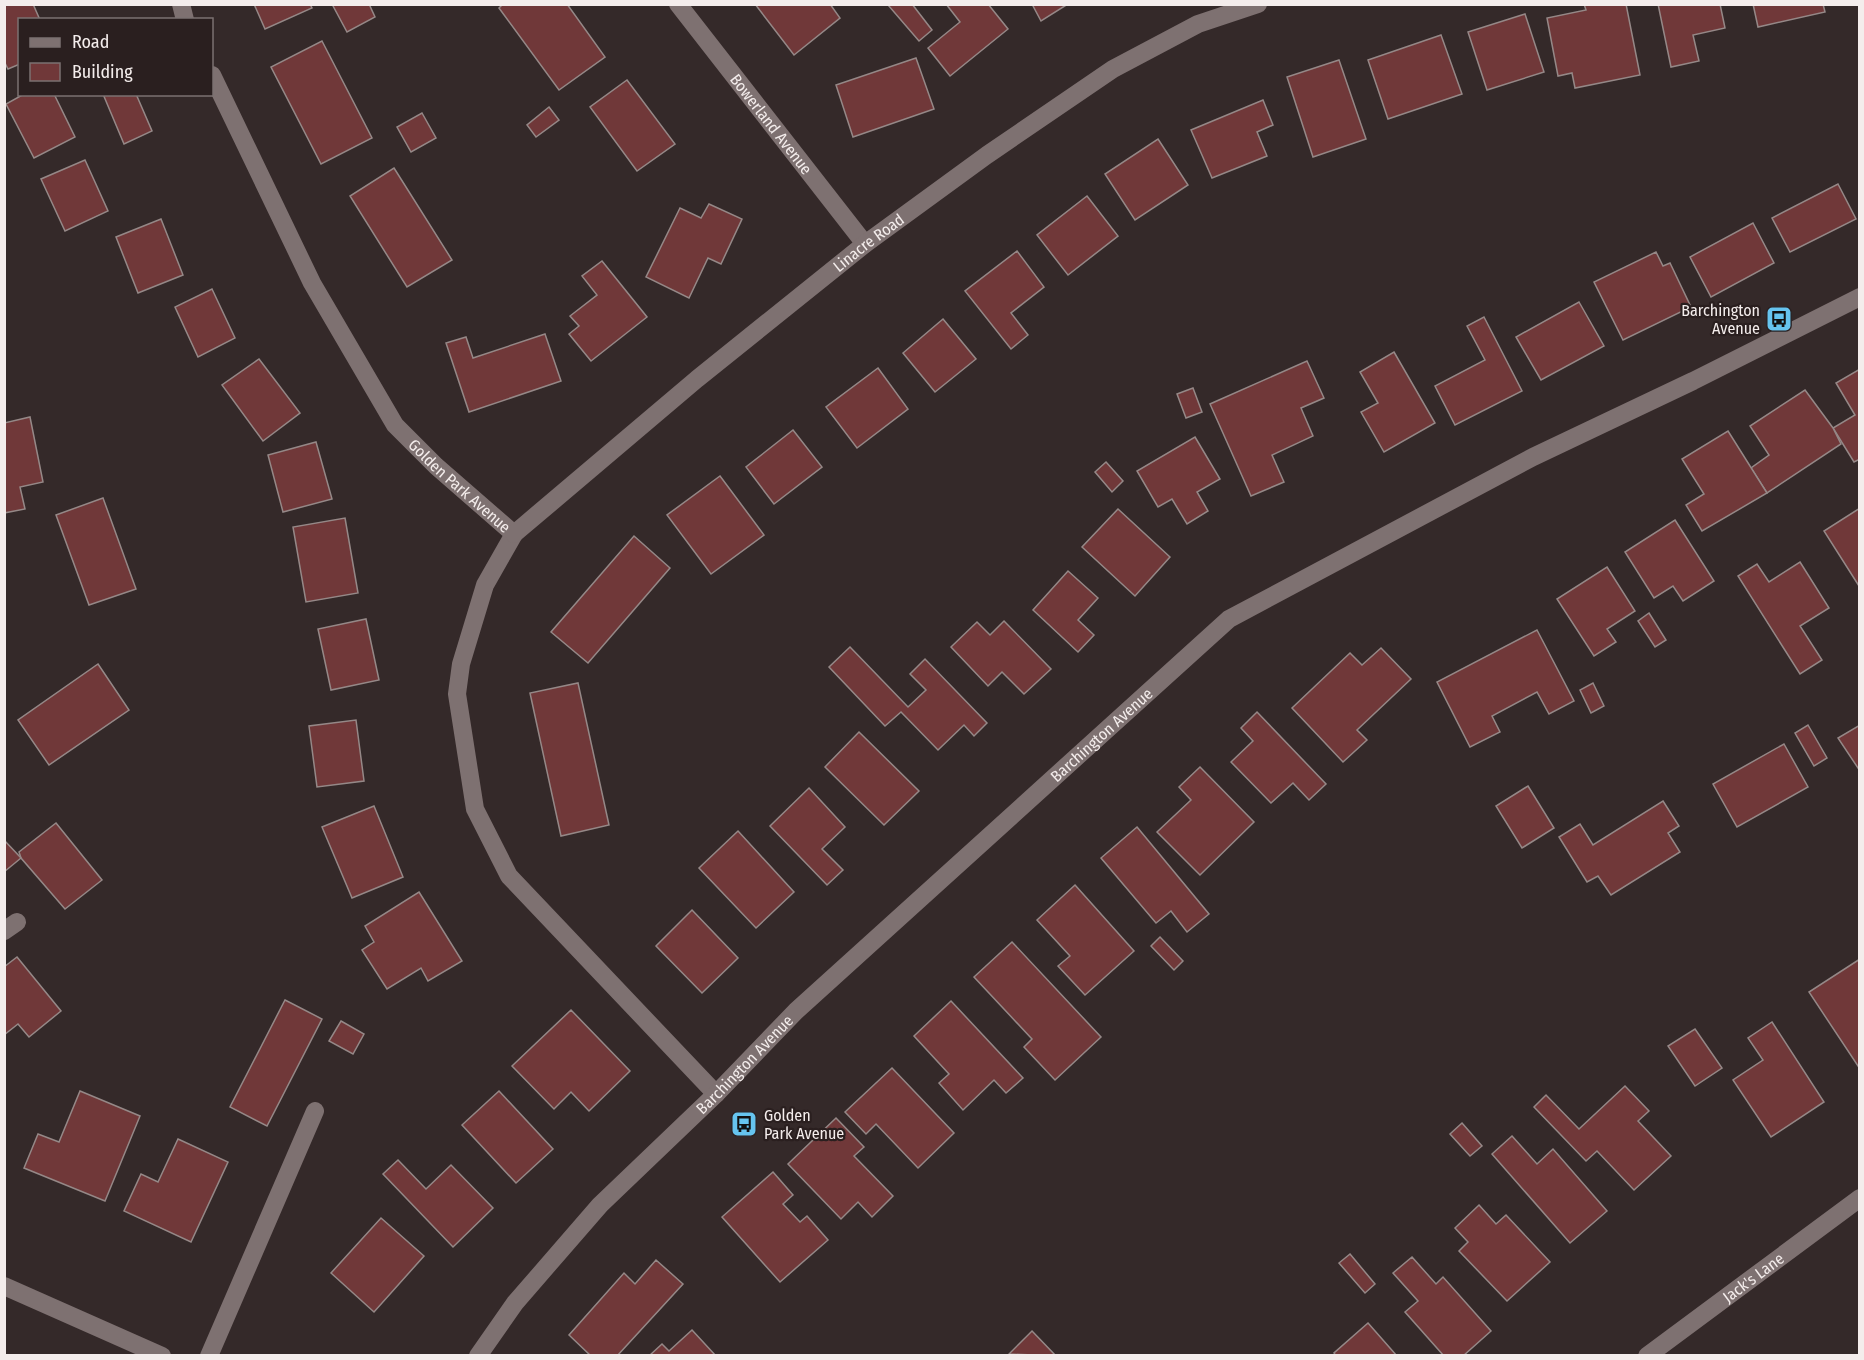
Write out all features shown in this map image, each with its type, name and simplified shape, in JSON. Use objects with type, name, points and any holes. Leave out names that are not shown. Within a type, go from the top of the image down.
[{"type":"street","name":"Bowerland Avenue","points":[[678,4],[865,244]]},
{"type":"street","name":"Linacre Road","points":[[514,534],[697,379],[865,244],[987,155],[1113,69],[1198,24],[1258,4]]},
{"type":"street","name":"Golden Park Avenue","points":[[213,77],[312,283],[395,425],[436,466],[514,534],[485,585],[462,664],[457,694],[475,809],[509,876],[716,1094]]},
{"type":"street","name":"Barchington Avenue","points":[[478,1356],[515,1303],[600,1205],[716,1094],[796,1011],[1229,619],[1533,457],[1693,381],[1860,297]]},
{"type":"street","points":[[209,1356],[315,1111]]},
{"type":"street","name":"Jack's Lane","points":[[1647,1356],[1860,1198]]},
{"type":"street","points":[[4,1286],[162,1356]]},
{"type":"building","points":[[4,4],[33,4],[39,18],[18,18],[18,65],[8,69],[4,61]]},
{"type":"building","points":[[254,4],[310,4],[312,8],[265,29]]},
{"type":"building","points":[[332,4],[369,4],[375,17],[347,32]]},
{"type":"building","points":[[503,4],[567,4],[605,57],[559,90],[499,8]]},
{"type":"building","points":[[755,4],[830,4],[840,18],[794,55]]},
{"type":"building","points":[[912,4],[932,30],[919,41],[888,5]]},
{"type":"building","points":[[946,4],[988,4],[1008,29],[950,76],[928,48],[960,22]]},
{"type":"building","points":[[1032,4],[1068,4],[1041,21]]},
{"type":"building","points":[[1584,4],[1626,4],[1640,75],[1575,88],[1572,73],[1558,76],[1547,18],[1586,10]]},
{"type":"building","points":[[1658,4],[1720,4],[1725,28],[1693,35],[1699,61],[1671,67]]},
{"type":"building","points":[[1753,4],[1823,4],[1825,12],[1758,27]]},
{"type":"building","points":[[1525,14],[1544,72],[1487,90],[1468,32]]},
{"type":"building","points":[[1441,35],[1462,94],[1388,119],[1368,60]]},
{"type":"building","points":[[322,41],[372,138],[321,164],[271,67]]},
{"type":"building","points":[[916,58],[934,109],[853,137],[836,85]]},
{"type":"building","points":[[1339,60],[1366,139],[1313,157],[1287,77]]},
{"type":"building","points":[[627,80],[675,144],[637,171],[590,107]]},
{"type":"building","points":[[20,96],[55,96],[75,137],[34,158],[6,104]]},
{"type":"building","points":[[104,96],[137,96],[152,131],[124,144]]},
{"type":"building","points":[[1263,100],[1273,125],[1257,132],[1267,156],[1212,178],[1191,130]]},
{"type":"building","points":[[549,107],[559,120],[536,137],[527,125]]},
{"type":"building","points":[[422,113],[436,138],[411,152],[397,127]]},
{"type":"building","points":[[1158,139],[1188,185],[1135,220],[1105,174]]},
{"type":"building","points":[[85,160],[108,211],[65,231],[41,179]]},
{"type":"building","points":[[394,168],[452,260],[407,287],[350,196]]},
{"type":"building","points":[[1838,184],[1856,219],[1790,252],[1772,218]]},
{"type":"building","points":[[1087,196],[1118,236],[1068,275],[1037,235]]},
{"type":"building","points":[[709,204],[742,219],[721,264],[708,258],[689,298],[646,277],[680,208],[701,218]]},
{"type":"building","points":[[161,219],[183,275],[138,293],[116,237]]},
{"type":"building","points":[[1753,223],[1774,263],[1711,297],[1690,257]]},
{"type":"building","points":[[1017,251],[1044,287],[1011,313],[1028,335],[1011,349],[965,291]]},
{"type":"building","points":[[1656,252],[1663,266],[1670,263],[1691,307],[1623,340],[1594,282]]},
{"type":"building","points":[[602,261],[647,317],[591,361],[569,334],[579,326],[570,316],[597,295],[582,276]]},
{"type":"building","points":[[212,289],[235,338],[198,357],[175,307]]},
{"type":"building","points":[[1579,302],[1604,346],[1541,380],[1516,337]]},
{"type":"building","points":[[1484,317],[1522,391],[1455,425],[1435,386],[1485,360],[1467,326]]},
{"type":"building","points":[[943,319],[976,359],[935,392],[903,353]]},
{"type":"building","points":[[545,334],[561,381],[469,412],[446,343],[466,337],[473,358]]},
{"type":"building","points":[[1394,352],[1435,423],[1384,452],[1361,412],[1378,403],[1360,372]]},
{"type":"building","points":[[259,359],[300,413],[263,441],[222,385]]},
{"type":"building","points":[[1307,361],[1324,398],[1301,408],[1313,436],[1272,455],[1284,482],[1251,496],[1210,404]]},
{"type":"building","points":[[878,368],[908,409],[857,448],[826,407]]},
{"type":"building","points":[[1860,369],[1860,459],[1854,462],[1833,428],[1855,415],[1836,383]]},
{"type":"building","points":[[1193,388],[1202,412],[1186,418],[1177,394]]},
{"type":"building","points":[[1805,390],[1833,428],[1841,444],[1767,493],[1751,468],[1769,455],[1750,426]]},
{"type":"building","points":[[30,417],[43,482],[20,487],[25,509],[4,513],[4,423]]},
{"type":"building","points":[[793,430],[822,467],[774,504],[746,467]]},
{"type":"building","points":[[1728,431],[1767,493],[1702,531],[1686,505],[1704,494],[1682,459]]},
{"type":"building","points":[[1195,437],[1220,479],[1197,492],[1208,511],[1187,524],[1172,499],[1158,507],[1137,471]]},
{"type":"building","points":[[316,442],[332,499],[283,512],[268,455]]},
{"type":"building","points":[[1106,462],[1123,481],[1112,492],[1095,472]]},
{"type":"building","points":[[720,476],[764,535],[711,574],[667,515]]},
{"type":"building","points":[[103,498],[136,589],[89,605],[56,515]]},
{"type":"building","points":[[1860,508],[1860,585],[1859,586],[1824,531]]},
{"type":"building","points":[[1118,509],[1170,557],[1135,596],[1082,547]]},
{"type":"building","points":[[345,518],[358,593],[306,602],[293,527]]},
{"type":"building","points":[[1675,520],[1714,581],[1683,601],[1673,586],[1654,598],[1625,552]]},
{"type":"building","points":[[634,536],[670,568],[588,663],[551,632]]},
{"type":"building","points":[[1800,562],[1829,608],[1800,626],[1822,660],[1800,674],[1738,576],[1757,564],[1769,582]]},
{"type":"building","points":[[1607,567],[1635,611],[1607,629],[1616,642],[1594,656],[1557,599]]},
{"type":"building","points":[[1068,571],[1098,598],[1078,620],[1094,635],[1078,652],[1033,610]]},
{"type":"building","points":[[1649,613],[1666,640],[1655,647],[1638,621]]},
{"type":"building","points":[[366,619],[379,680],[331,690],[318,629]]},
{"type":"building","points":[[1004,621],[1051,669],[1024,694],[1002,672],[988,686],[951,647],[977,622],[990,635]]},
{"type":"building","points":[[1537,630],[1574,701],[1549,714],[1537,692],[1492,716],[1500,732],[1470,747],[1437,682]]},
{"type":"building","points":[[850,647],[908,707],[926,690],[910,674],[925,659],[987,723],[974,736],[964,725],[938,750],[901,712],[885,726],[829,667]]},
{"type":"building","points":[[1381,648],[1411,679],[1357,730],[1367,740],[1343,762],[1292,708],[1350,653],[1362,665]]},
{"type":"building","points":[[98,664],[129,710],[49,765],[18,720]]},
{"type":"building","points":[[578,683],[609,825],[561,836],[530,693]]},
{"type":"building","points":[[1593,683],[1604,706],[1591,713],[1580,690]]},
{"type":"building","points":[[1257,712],[1326,784],[1309,800],[1293,783],[1271,803],[1231,762],[1253,741],[1241,728]]},
{"type":"building","points":[[356,720],[364,781],[317,787],[309,726]]},
{"type":"building","points":[[1808,725],[1827,758],[1814,766],[1795,733]]},
{"type":"building","points":[[1860,725],[1860,771],[1838,738]]},
{"type":"building","points":[[859,732],[919,791],[884,825],[825,767]]},
{"type":"building","points":[[1784,744],[1808,787],[1737,827],[1713,784]]},
{"type":"building","points":[[1200,767],[1254,822],[1200,875],[1157,832],[1191,800],[1179,787]]},
{"type":"building","points":[[1528,786],[1554,828],[1522,848],[1496,806]]},
{"type":"building","points":[[809,788],[845,827],[822,849],[843,870],[827,885],[770,826]]},
{"type":"building","points":[[1663,801],[1679,826],[1668,833],[1680,852],[1611,895],[1598,876],[1587,882],[1559,837],[1580,824],[1593,845]]},
{"type":"building","points":[[374,806],[403,877],[352,898],[322,827]]},
{"type":"building","points":[[56,823],[102,880],[65,909],[21,858],[19,852]]},
{"type":"building","points":[[1137,827],[1209,914],[1187,932],[1171,911],[1156,923],[1101,858]]},
{"type":"building","points":[[738,831],[794,892],[756,928],[699,868]]},
{"type":"building","points":[[4,840],[21,858],[4,872]]},
{"type":"building","points":[[1075,885],[1134,951],[1085,995],[1058,966],[1070,956],[1037,920]]},
{"type":"building","points":[[419,892],[462,961],[428,981],[421,968],[387,989],[362,950],[374,942],[365,926]]},
{"type":"building","points":[[692,910],[738,958],[702,993],[656,946]]},
{"type":"building","points":[[1160,937],[1183,961],[1174,970],[1151,946]]},
{"type":"building","points":[[1012,942],[1101,1037],[1055,1080],[1024,1047],[1032,1039],[974,977]]},
{"type":"building","points":[[17,957],[61,1011],[29,1037],[18,1024],[4,1035],[4,967]]},
{"type":"building","points":[[1860,959],[1860,1069],[1809,992]]},
{"type":"building","points":[[285,1000],[322,1019],[267,1126],[230,1107]]},
{"type":"building","points":[[951,1001],[1023,1078],[1006,1093],[994,1080],[963,1110],[939,1083],[949,1074],[914,1036]]},
{"type":"building","points":[[571,1010],[630,1071],[589,1111],[571,1092],[554,1109],[512,1066]]},
{"type":"building","points":[[341,1021],[364,1034],[353,1054],[329,1041]]},
{"type":"building","points":[[1772,1022],[1824,1102],[1771,1137],[1733,1080],[1763,1060],[1748,1038]]},
{"type":"building","points":[[1695,1029],[1722,1068],[1695,1086],[1668,1046]]},
{"type":"building","points":[[892,1068],[954,1133],[918,1168],[876,1124],[866,1134],[845,1112]]},
{"type":"building","points":[[1625,1086],[1649,1111],[1638,1121],[1671,1156],[1634,1190],[1597,1151],[1586,1161],[1534,1107],[1546,1095],[1579,1129]]},
{"type":"building","points":[[80,1091],[140,1116],[105,1201],[24,1168],[38,1134],[59,1142]]},
{"type":"building","points":[[499,1091],[553,1149],[516,1183],[462,1125]]},
{"type":"building","points":[[836,1118],[864,1147],[854,1156],[893,1196],[872,1217],[858,1202],[841,1219],[788,1164]]},
{"type":"building","points":[[1462,1123],[1482,1146],[1470,1156],[1450,1134]]},
{"type":"building","points":[[1512,1136],[1537,1164],[1553,1149],[1607,1211],[1570,1243],[1492,1154]]},
{"type":"building","points":[[178,1139],[228,1162],[191,1242],[124,1211],[141,1174],[158,1182]]},
{"type":"building","points":[[398,1160],[426,1189],[451,1165],[493,1208],[453,1247],[383,1174]]},
{"type":"building","points":[[773,1172],[793,1195],[783,1204],[800,1222],[807,1216],[828,1240],[780,1282],[722,1217]]},
{"type":"building","points":[[1479,1205],[1496,1224],[1506,1215],[1550,1262],[1507,1301],[1459,1251],[1468,1242],[1455,1228]]},
{"type":"building","points":[[381,1218],[424,1256],[374,1312],[331,1273]]},
{"type":"building","points":[[1350,1254],[1375,1284],[1365,1293],[1339,1263]]},
{"type":"building","points":[[1412,1257],[1436,1284],[1443,1277],[1491,1331],[1463,1356],[1444,1356],[1405,1312],[1418,1301],[1393,1273]]},
{"type":"building","points":[[656,1260],[683,1284],[617,1356],[591,1356],[569,1335],[624,1273],[635,1284]]},
{"type":"building","points":[[1368,1323],[1397,1356],[1336,1356],[1334,1353]]},
{"type":"building","points":[[692,1330],[716,1356],[649,1356],[662,1344],[669,1351]]},
{"type":"building","points":[[1032,1331],[1056,1356],[1009,1354]]},
{"type":"place","name":"Barchington Avenue","points":[[1779,319]]},
{"type":"place","name":"Golden Park Avenue","points":[[744,1124]]}]
